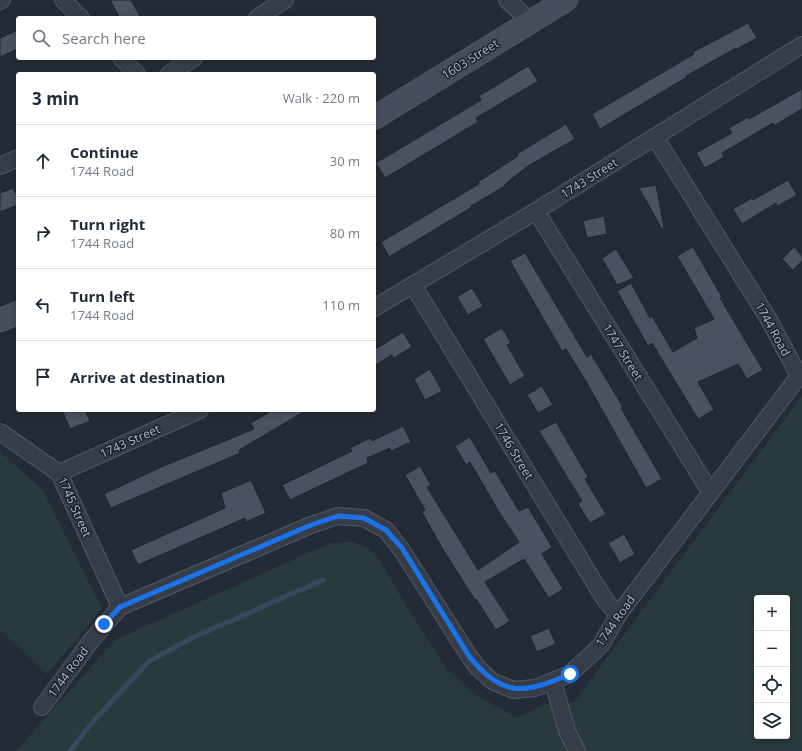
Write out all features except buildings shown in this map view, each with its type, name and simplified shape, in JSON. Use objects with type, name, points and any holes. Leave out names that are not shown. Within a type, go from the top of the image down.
[{"type":"street","points":[[63,0],[79,16]]},
{"type":"street","points":[[507,0],[531,22]]},
{"type":"street","name":"1603 Street","points":[[376,117],[566,0]]},
{"type":"street","points":[[260,16],[281,1]]},
{"type":"street","name":"1743 Street","points":[[376,307],[536,211],[802,45]]},
{"type":"street","points":[[123,60],[135,72]]},
{"type":"street","points":[[172,72],[191,60]]},
{"type":"street","name":"1744 Road","points":[[42,707],[91,641],[120,607],[311,525],[338,516],[364,518],[386,530],[402,548],[469,656],[478,668],[492,681],[513,690],[536,688],[570,674],[601,645],[618,615],[800,377],[768,318],[655,137]]},
{"type":"street","points":[[0,166],[16,159]]},
{"type":"street","name":"1747 Street","points":[[536,211],[711,493]]},
{"type":"street","name":"1746 Street","points":[[413,285],[594,582],[606,601],[618,615]]},
{"type":"street","points":[[0,320],[16,314]]},
{"type":"street","name":"1743 Street","points":[[59,473],[196,412]]},
{"type":"street","name":"1745 Street","points":[[0,432],[59,473],[120,607]]},
{"type":"street","points":[[553,682],[566,731],[577,751]]},
{"type":"shaded area","points":[[802,396],[802,751],[16,751],[115,640],[330,543],[353,542],[368,548],[381,561],[406,606],[447,669],[476,695],[517,718],[545,704],[574,702]]},
{"type":"shaded area","points":[[0,451],[44,492],[102,609],[47,674],[0,630]]},
{"type":"waterway","points":[[70,751],[90,725],[148,662],[192,638],[323,580]]},
{"type":"route","points":[[104,624],[120,607],[311,525],[338,516],[364,518],[386,530],[402,548],[469,656],[478,668],[492,681],[513,690],[536,688],[570,674]]}]
